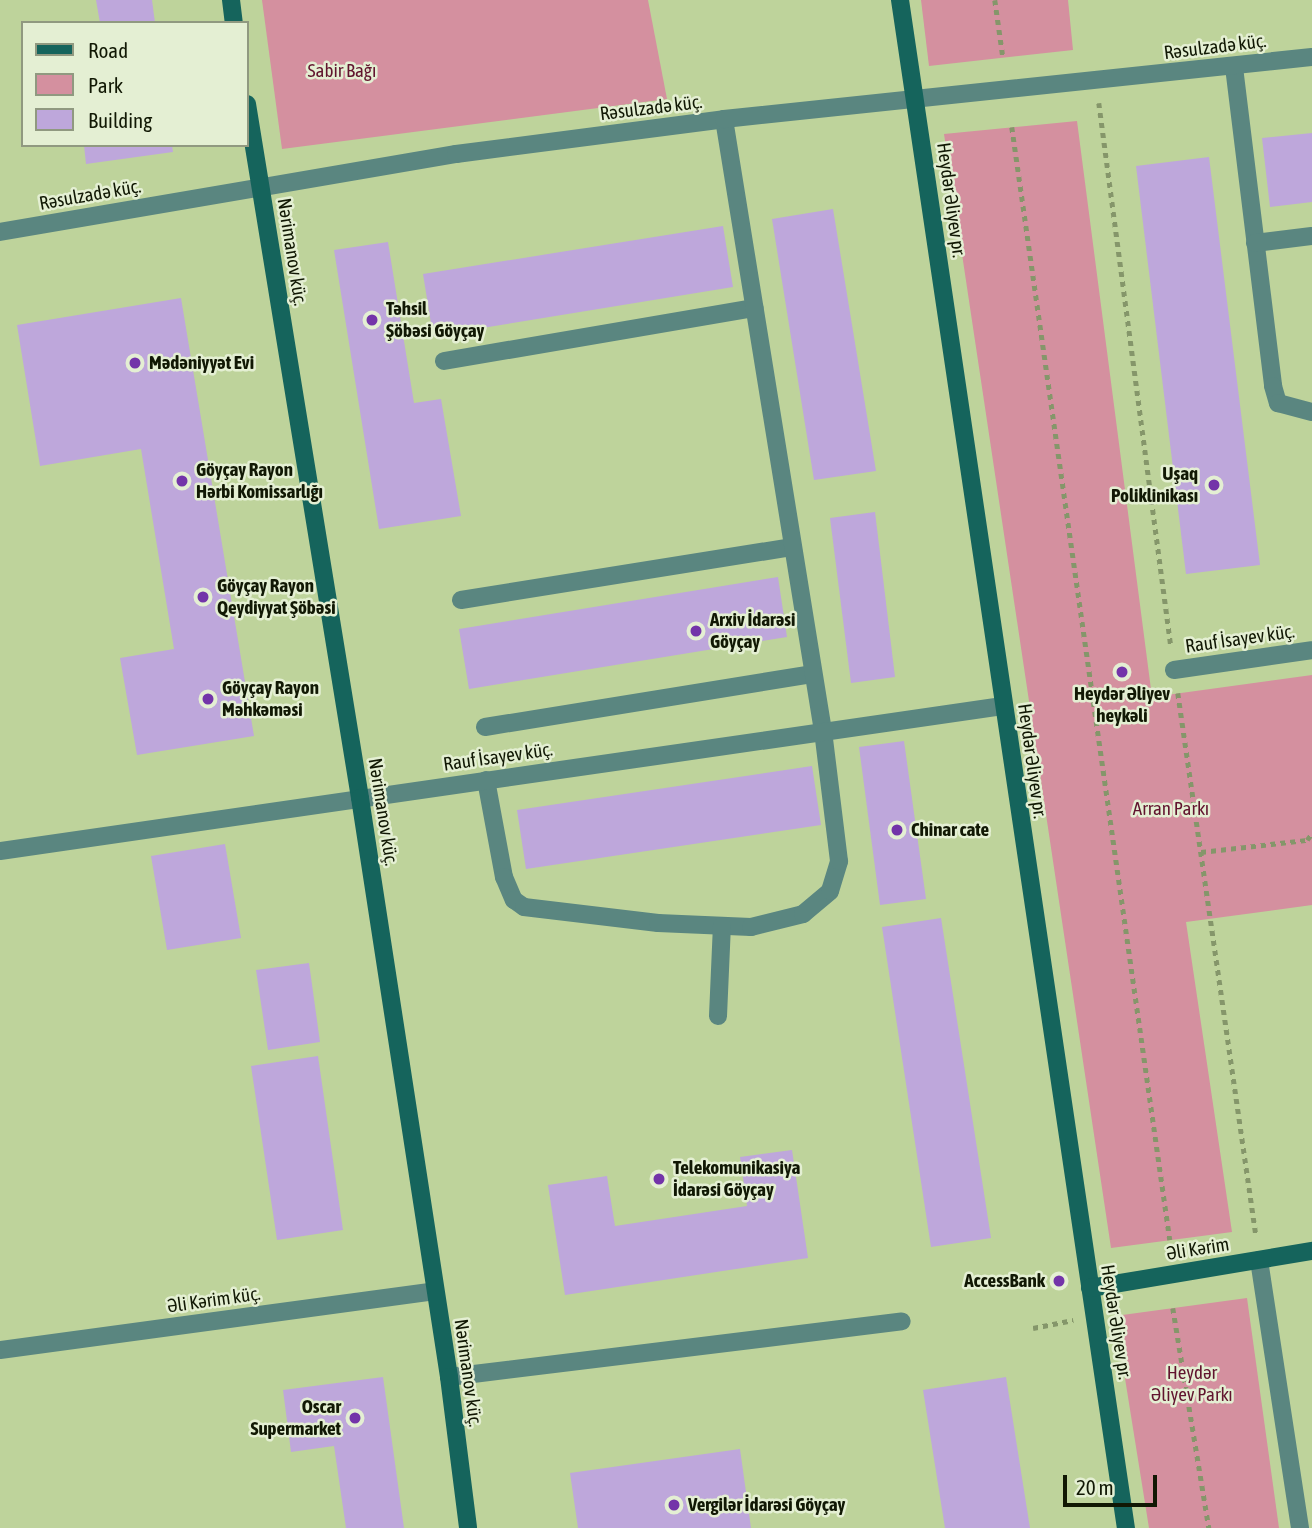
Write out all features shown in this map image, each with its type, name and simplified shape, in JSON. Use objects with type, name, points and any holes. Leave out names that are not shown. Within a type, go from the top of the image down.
[{"type":"main road","points":[[231,0],[234,21]]},
{"type":"main road","name":"Heydər Əliyev pr.","points":[[900,0],[1126,1528]]},
{"type":"main road","name":"Nərimanov küç.","points":[[248,110],[360,798],[449,1377],[468,1528]]},
{"type":"main road","name":"Əli Kərim","points":[[1090,1287],[1312,1251]]},
{"type":"street","name":"Rəsulzadə küç.","points":[[0,232],[456,154],[724,119],[1312,57]]},
{"type":"street","points":[[1234,66],[1273,386],[1278,403],[1312,412]]},
{"type":"street","points":[[486,780],[504,877],[514,900],[524,907],[658,923],[751,927],[803,914],[830,891],[839,861],[823,731],[724,119]]},
{"type":"street","points":[[1255,243],[1312,236]]},
{"type":"street","points":[[444,361],[755,308]]},
{"type":"street","points":[[461,600],[793,547]]},
{"type":"street","name":"Rauf İsayev küç.","points":[[1174,670],[1312,650]]},
{"type":"street","points":[[485,727],[813,674]]},
{"type":"street","name":"Rauf İsayev küç.","points":[[0,851],[1003,706]]},
{"type":"street","points":[[718,1016],[722,926]]},
{"type":"street","points":[[1259,1261],[1300,1528]]},
{"type":"street","name":"Əli Kərim küç.","points":[[0,1350],[435,1291]]},
{"type":"street","points":[[449,1377],[902,1321]]},
{"type":"path","points":[[995,0],[1003,57]]},
{"type":"path","points":[[1012,127],[1170,1240]]},
{"type":"path","points":[[1201,852],[1307,840],[1312,833]]},
{"type":"path","points":[[1173,1308],[1209,1528]]},
{"type":"path","points":[[1033,1328],[1094,1316]]},
{"type":"green space","name":"Sabir Bağı","points":[[262,0],[648,0],[667,99],[282,149]]},
{"type":"green space","points":[[921,0],[1068,0],[1073,50],[929,66]]},
{"type":"green space","name":"Arran Parkı","points":[[1077,121],[1152,697],[1312,675],[1312,905],[1186,922],[1232,1232],[1111,1248],[944,134]]},
{"type":"green space","name":"Heydər Əliyev Parkı","points":[[1247,1298],[1279,1528],[1149,1528],[1115,1316]]},
{"type":"building","points":[[96,0],[152,0],[155,21],[100,21]]},
{"type":"building","points":[[1312,133],[1312,202],[1270,207],[1262,138]]},
{"type":"building","points":[[84,147],[172,147],[173,152],[86,164]]},
{"type":"building","points":[[1209,157],[1260,565],[1186,574],[1136,166]]},
{"type":"building","points":[[833,209],[876,471],[814,480],[772,219]]},
{"type":"building","points":[[723,226],[733,287],[433,336],[423,274]]},
{"type":"building","points":[[388,242],[414,403],[441,399],[461,516],[379,529],[334,250]]},
{"type":"building","points":[[181,298],[254,736],[137,755],[120,658],[174,649],[141,449],[40,466],[17,325]]},
{"type":"building","points":[[875,512],[895,677],[851,683],[830,518]]},
{"type":"building","points":[[778,577],[787,637],[469,689],[459,629]]},
{"type":"building","points":[[904,741],[926,899],[880,905],[859,747]]},
{"type":"building","points":[[812,766],[821,825],[526,869],[517,810]]},
{"type":"building","points":[[225,844],[241,938],[167,950],[151,856]]},
{"type":"building","points":[[941,918],[991,1238],[931,1247],[882,927]]},
{"type":"building","points":[[309,963],[320,1042],[268,1050],[256,970]]},
{"type":"building","points":[[318,1056],[343,1230],[277,1240],[251,1066]]},
{"type":"building","points":[[792,1150],[808,1258],[565,1295],[548,1185],[607,1176],[615,1226],[747,1206],[740,1157]]},
{"type":"building","points":[[383,1377],[404,1528],[346,1528],[334,1446],[291,1452],[283,1390]]},
{"type":"building","points":[[1006,1377],[1030,1528],[945,1528],[923,1390]]},
{"type":"building","points":[[740,1449],[751,1528],[578,1528],[570,1473]]},
{"type":"place","name":"Təhsil Şöbəsi Göyçay","points":[[372,320]]},
{"type":"place","name":"Mədəniyyət Evi","points":[[135,363]]},
{"type":"place","name":"Göyçay Rayon Hərbi Komissarlığı","points":[[182,481]]},
{"type":"place","name":"Uşaq Poliklinikası","points":[[1214,485]]},
{"type":"place","name":"Göyçay Rayon Qeydiyyat Şöbəsi","points":[[203,597]]},
{"type":"place","name":"Arxiv İdarəsi Göyçay","points":[[696,631]]},
{"type":"place","name":"Heydər Əliyev heykəli","points":[[1122,672]]},
{"type":"place","name":"Göyçay Rayon Məhkəməsi","points":[[208,699]]},
{"type":"place","name":"Chinar cate","points":[[897,830]]},
{"type":"place","name":"Telekomunikasiya İdarəsi Göyçay","points":[[659,1179]]},
{"type":"place","name":"AccessBank","points":[[1059,1281]]},
{"type":"place","name":"Oscar Supermarket","points":[[355,1418]]},
{"type":"place","name":"Vergilər İdarəsi Göyçay","points":[[674,1505]]}]
